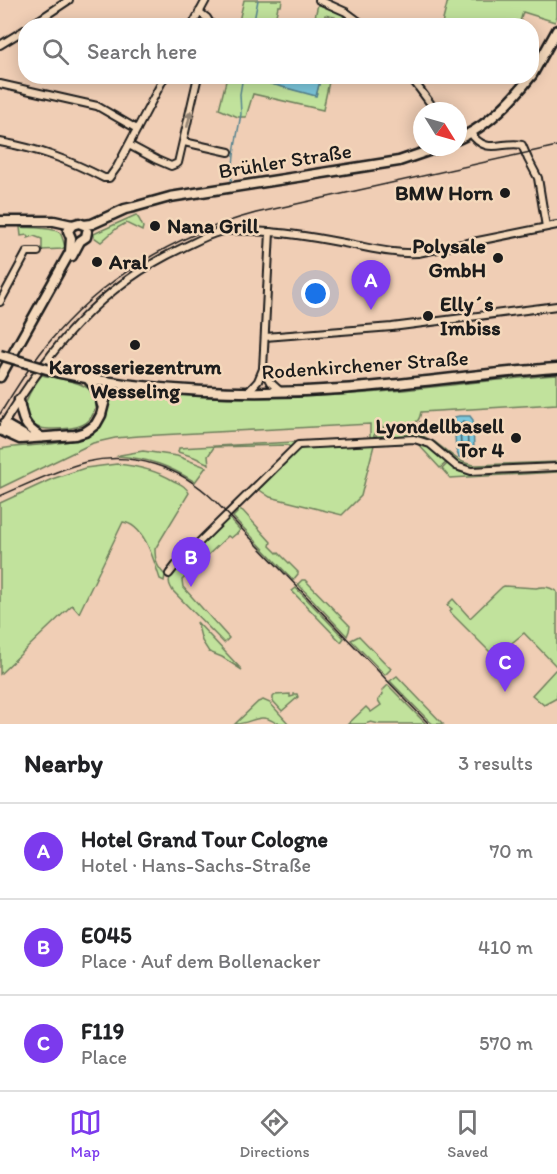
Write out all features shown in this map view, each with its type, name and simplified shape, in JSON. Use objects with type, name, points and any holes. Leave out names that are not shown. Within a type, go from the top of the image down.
[{"type":"main road","points":[[539,62],[557,30]]},
{"type":"main road","points":[[467,133],[492,118],[524,84]]},
{"type":"main road","name":"Brühler Straße","points":[[85,228],[127,214],[135,207],[170,197],[399,161],[414,156]]},
{"type":"main road","points":[[0,221],[54,221],[70,231],[76,241],[80,241]]},
{"type":"main road","points":[[52,284],[70,262],[80,241],[86,237],[85,228],[80,223],[70,231]]},
{"type":"main road","points":[[0,377],[70,252],[70,231]]},
{"type":"main road","name":"Rodenkirchener Straße","points":[[0,355],[88,379],[191,390],[249,392],[338,389],[557,368]]},
{"type":"main road","points":[[88,379],[99,392],[102,405]]},
{"type":"main road","points":[[2,428],[28,438],[75,435],[85,432],[96,424],[107,392],[116,383]]},
{"type":"main road","points":[[19,400],[22,418],[26,425],[41,438]]},
{"type":"street","points":[[41,18],[69,0]]},
{"type":"street","points":[[196,18],[206,0]]},
{"type":"street","points":[[319,0],[354,18]]},
{"type":"street","points":[[199,12],[207,18]]},
{"type":"street","points":[[0,45],[18,33]]},
{"type":"street","points":[[0,84],[97,106],[137,129]]},
{"type":"street","points":[[0,142],[47,153],[73,162],[104,178],[109,178],[161,84]]},
{"type":"street","points":[[129,145],[174,166],[179,161],[196,84]]},
{"type":"street","points":[[416,84],[429,102]]},
{"type":"street","points":[[470,132],[480,143],[491,147],[518,143],[522,145],[538,178],[546,227]]},
{"type":"street","points":[[184,142],[229,152]]},
{"type":"street","points":[[2,428],[53,350],[96,305],[127,280],[165,256],[220,232],[270,232],[298,235],[403,254],[557,225]]},
{"type":"street","points":[[249,392],[258,381],[263,369],[270,232]]},
{"type":"street","points":[[0,302],[27,252],[38,252]]},
{"type":"street","points":[[265,338],[392,327],[557,306]]},
{"type":"street","points":[[263,369],[270,382],[280,391]]},
{"type":"street","points":[[169,574],[298,445],[414,439],[430,444],[456,466],[471,471],[557,467]]},
{"type":"green space","points":[[244,0],[282,0],[275,18],[240,18]]},
{"type":"green space","points":[[448,0],[557,0],[555,22],[523,12],[521,18],[444,18]]},
{"type":"green space","points":[[318,4],[344,14],[343,18],[325,15],[324,18],[315,18]]},
{"type":"green space","points":[[225,84],[272,84],[316,95],[319,84],[329,84],[323,110],[253,94],[246,117],[238,117],[219,109]]},
{"type":"green space","points":[[136,215],[143,227],[142,231],[126,223],[101,242],[94,237],[94,234]]},
{"type":"green space","points":[[20,227],[57,231],[61,234],[65,247],[42,250],[42,239],[34,236],[28,238],[27,235],[21,236]]},
{"type":"green space","points":[[42,375],[74,382],[90,390],[95,399],[95,409],[90,419],[76,427],[57,429],[44,429],[32,424],[26,415],[26,403]]},
{"type":"green space","points":[[557,375],[557,404],[421,412],[419,419],[414,423],[405,426],[379,427],[372,439],[290,447],[287,445],[214,447],[208,456],[209,464],[178,452],[179,448],[370,438],[370,424],[115,438],[93,443],[0,488],[0,449],[65,442],[89,435],[101,425],[112,399],[121,392],[230,397],[312,397]]},
{"type":"green space","points":[[420,421],[422,435],[435,442],[454,457],[470,464],[557,462],[557,464],[471,468],[457,463],[434,443],[421,437],[374,439],[382,428],[417,424],[416,432],[418,433]]},
{"type":"green space","points":[[415,442],[428,446],[447,462],[440,468],[417,443],[374,445],[361,496],[342,515],[270,497],[258,489],[296,451],[303,448]]},
{"type":"green space","points":[[143,451],[177,456],[206,467],[195,482],[158,464],[118,456]]},
{"type":"green space","points":[[448,463],[460,472],[470,474],[557,470],[557,472],[450,478],[442,469]]},
{"type":"green space","points":[[117,464],[154,471],[183,486],[189,493],[155,549],[157,564],[165,575],[164,581],[160,579],[143,537],[131,525],[123,522],[79,613],[72,605],[0,674],[0,503],[52,479],[85,468]]},
{"type":"green space","points":[[239,509],[271,542],[270,546],[298,572],[293,580],[233,517],[237,513],[235,510]]},
{"type":"green space","points":[[228,517],[240,530],[231,538],[228,536],[182,580],[183,587],[229,638],[224,643],[173,591],[169,581],[179,564]]},
{"type":"green space","points":[[305,580],[350,626],[347,636],[298,584]]},
{"type":"green space","points":[[504,586],[547,587],[557,592],[557,667],[524,633],[502,651],[503,657],[500,660],[450,612],[452,609],[447,605],[453,599],[470,618]]},
{"type":"green space","points":[[296,588],[344,638],[341,642],[292,591]]},
{"type":"green space","points":[[197,622],[242,670],[222,657],[209,652],[202,641]]},
{"type":"green space","points":[[359,636],[391,669],[385,675],[351,640]]},
{"type":"green space","points":[[557,670],[557,698],[544,705],[532,695]]},
{"type":"green space","points":[[397,676],[443,724],[433,724],[428,720],[390,681]]},
{"type":"green space","points":[[388,685],[426,724],[371,722],[348,724],[366,707],[371,712],[381,705],[378,700]]},
{"type":"green space","points":[[290,694],[290,697],[297,694],[298,697],[282,711],[273,701],[273,697]]},
{"type":"green space","points":[[263,700],[270,703],[288,723],[280,724],[260,718],[235,724],[258,702]]},
{"type":"water","points":[[272,84],[319,84],[316,96]]},
{"type":"water","points":[[459,416],[470,416],[473,420],[474,451],[467,458],[459,457],[456,450],[454,420]]},
{"type":"waterway","points":[[255,18],[258,0]]},
{"type":"waterway","points":[[231,182],[241,114],[242,84]]},
{"type":"railway","points":[[0,414],[34,362],[67,322],[115,280],[168,247],[226,222],[256,213],[557,146]]},
{"type":"railway","points":[[0,496],[64,469],[104,459],[138,460],[171,471],[201,488],[214,500],[429,724]]},
{"type":"place","name":"BMW Horn","points":[[505,193]]},
{"type":"place","name":"Nana Grill","points":[[155,226]]},
{"type":"place","name":"Polysale GmbH","points":[[498,258]]},
{"type":"place","name":"Aral","points":[[97,262]]},
{"type":"place","name":"Hotel Grand Tour Cologne","points":[[371,310]]},
{"type":"place","name":"Elly´s Imbiss","points":[[428,316]]},
{"type":"place","name":"Karosseriezentrum Wesseling","points":[[135,345]]},
{"type":"place","name":"Lyondellbasell Tor 4","points":[[516,438]]},
{"type":"place","name":"E045","points":[[191,587]]},
{"type":"place","name":"F119","points":[[505,692]]}]
